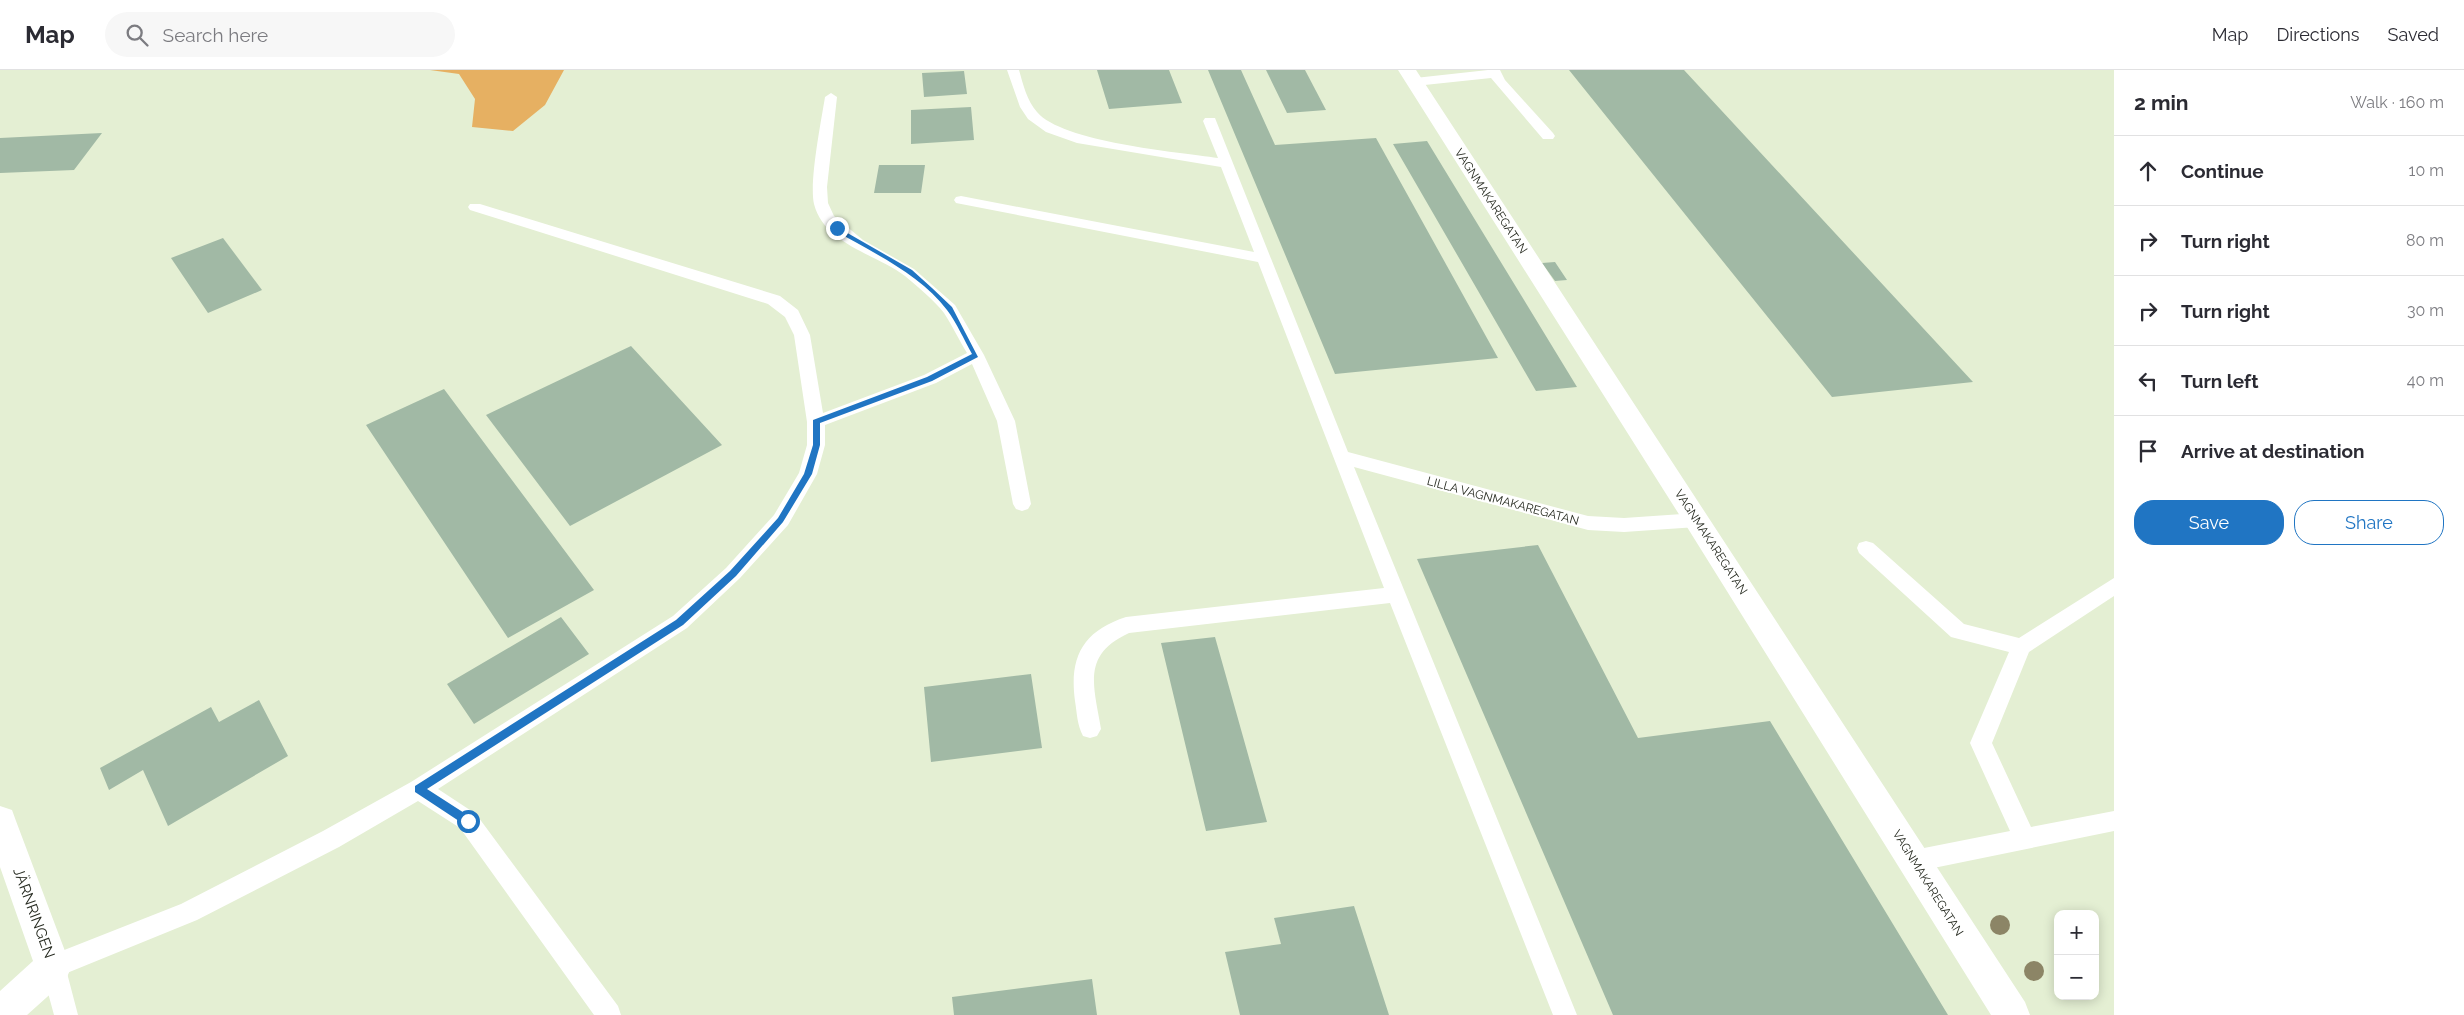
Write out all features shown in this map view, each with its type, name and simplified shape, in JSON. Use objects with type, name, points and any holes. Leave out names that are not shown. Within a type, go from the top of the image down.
[{"type":"street","name":"VAGNMAKAREGATAN","points":[[1411,76],[1697,520],[2012,1015]]},
{"type":"street","name":"JÄRNRINGEN","points":[[0,821],[53,967],[0,1015]]},
{"type":"lane","points":[[1013,70],[1026,109],[1038,123],[1056,133],[1077,139],[1226,164]]},
{"type":"lane","points":[[1411,76],[1495,72],[1548,136]]},
{"type":"lane","points":[[831,97],[820,187],[821,203],[827,218],[837,228],[910,272],[949,309],[976,355],[1006,421],[1022,504]]},
{"type":"lane","points":[[1210,121],[1341,457],[1565,1015]]},
{"type":"lane","points":[[961,200],[1264,259]]},
{"type":"lane","points":[[66,1015],[53,967],[189,912],[331,839],[419,789],[680,622],[726,579],[781,520],[808,474],[816,445],[816,422],[802,335],[792,314],[774,300],[475,207]]},
{"type":"lane","points":[[816,422],[930,379],[976,355]]},
{"type":"lane","name":"LILLA VAGNMAKAREGATAN","points":[[1341,457],[1588,523],[1624,525],[1697,520]]},
{"type":"lane","points":[[1866,548],[1958,631],[2021,647]]},
{"type":"lane","points":[[2025,838],[1981,743],[2021,647],[2114,586]]},
{"type":"lane","points":[[1090,729],[1084,682],[1086,659],[1093,644],[1110,631],[1126,625],[1396,594]]},
{"type":"lane","points":[[419,789],[468,821],[609,1015]]},
{"type":"lane","points":[[1914,861],[2114,821]]},
{"type":"shaded area","points":[[430,70],[564,70],[545,105],[513,131],[472,127],[475,99],[459,74]]},
{"type":"building","points":[[1097,70],[1169,70],[1182,103],[1109,109]]},
{"type":"building","points":[[1208,70],[1241,70],[1275,145],[1376,138],[1498,358],[1335,374]]},
{"type":"building","points":[[1266,70],[1305,70],[1326,110],[1287,113]]},
{"type":"building","points":[[1569,70],[1684,70],[1973,382],[1832,397]]},
{"type":"building","points":[[964,71],[967,94],[924,97],[922,73]]},
{"type":"building","points":[[971,107],[974,140],[911,144],[911,110]]},
{"type":"building","points":[[102,133],[74,170],[0,173],[0,138]]},
{"type":"building","points":[[1427,141],[1577,387],[1536,391],[1393,144]]},
{"type":"building","points":[[879,165],[925,165],[921,193],[874,193]]},
{"type":"building","points":[[223,238],[262,290],[208,313],[171,258]]},
{"type":"building","points":[[1555,262],[1567,280],[1555,281],[1542,263]]},
{"type":"building","points":[[631,346],[722,445],[570,526],[486,415]]},
{"type":"building","points":[[444,389],[594,590],[508,638],[366,425]]},
{"type":"building","points":[[1538,545],[1638,738],[1770,721],[1948,1015],[1613,1015],[1417,559]]},
{"type":"building","points":[[561,617],[589,654],[474,724],[447,684]]},
{"type":"building","points":[[1215,637],[1267,822],[1206,831],[1161,643]]},
{"type":"building","points":[[1031,674],[1042,748],[931,762],[924,687]]},
{"type":"building","points":[[259,700],[288,756],[168,826],[143,770],[109,790],[100,768],[211,707],[219,722]]},
{"type":"building","points":[[1354,906],[1389,1015],[1240,1015],[1225,952],[1281,944],[1274,918]]},
{"type":"building","points":[[1092,979],[1097,1015],[954,1015],[952,997]]},
{"type":"route","points":[[468,821],[419,789],[680,622],[733,573],[781,520],[808,474],[816,445],[816,422],[930,379],[976,355],[949,309],[930,289],[910,272],[881,254],[858,243],[837,228]]}]
